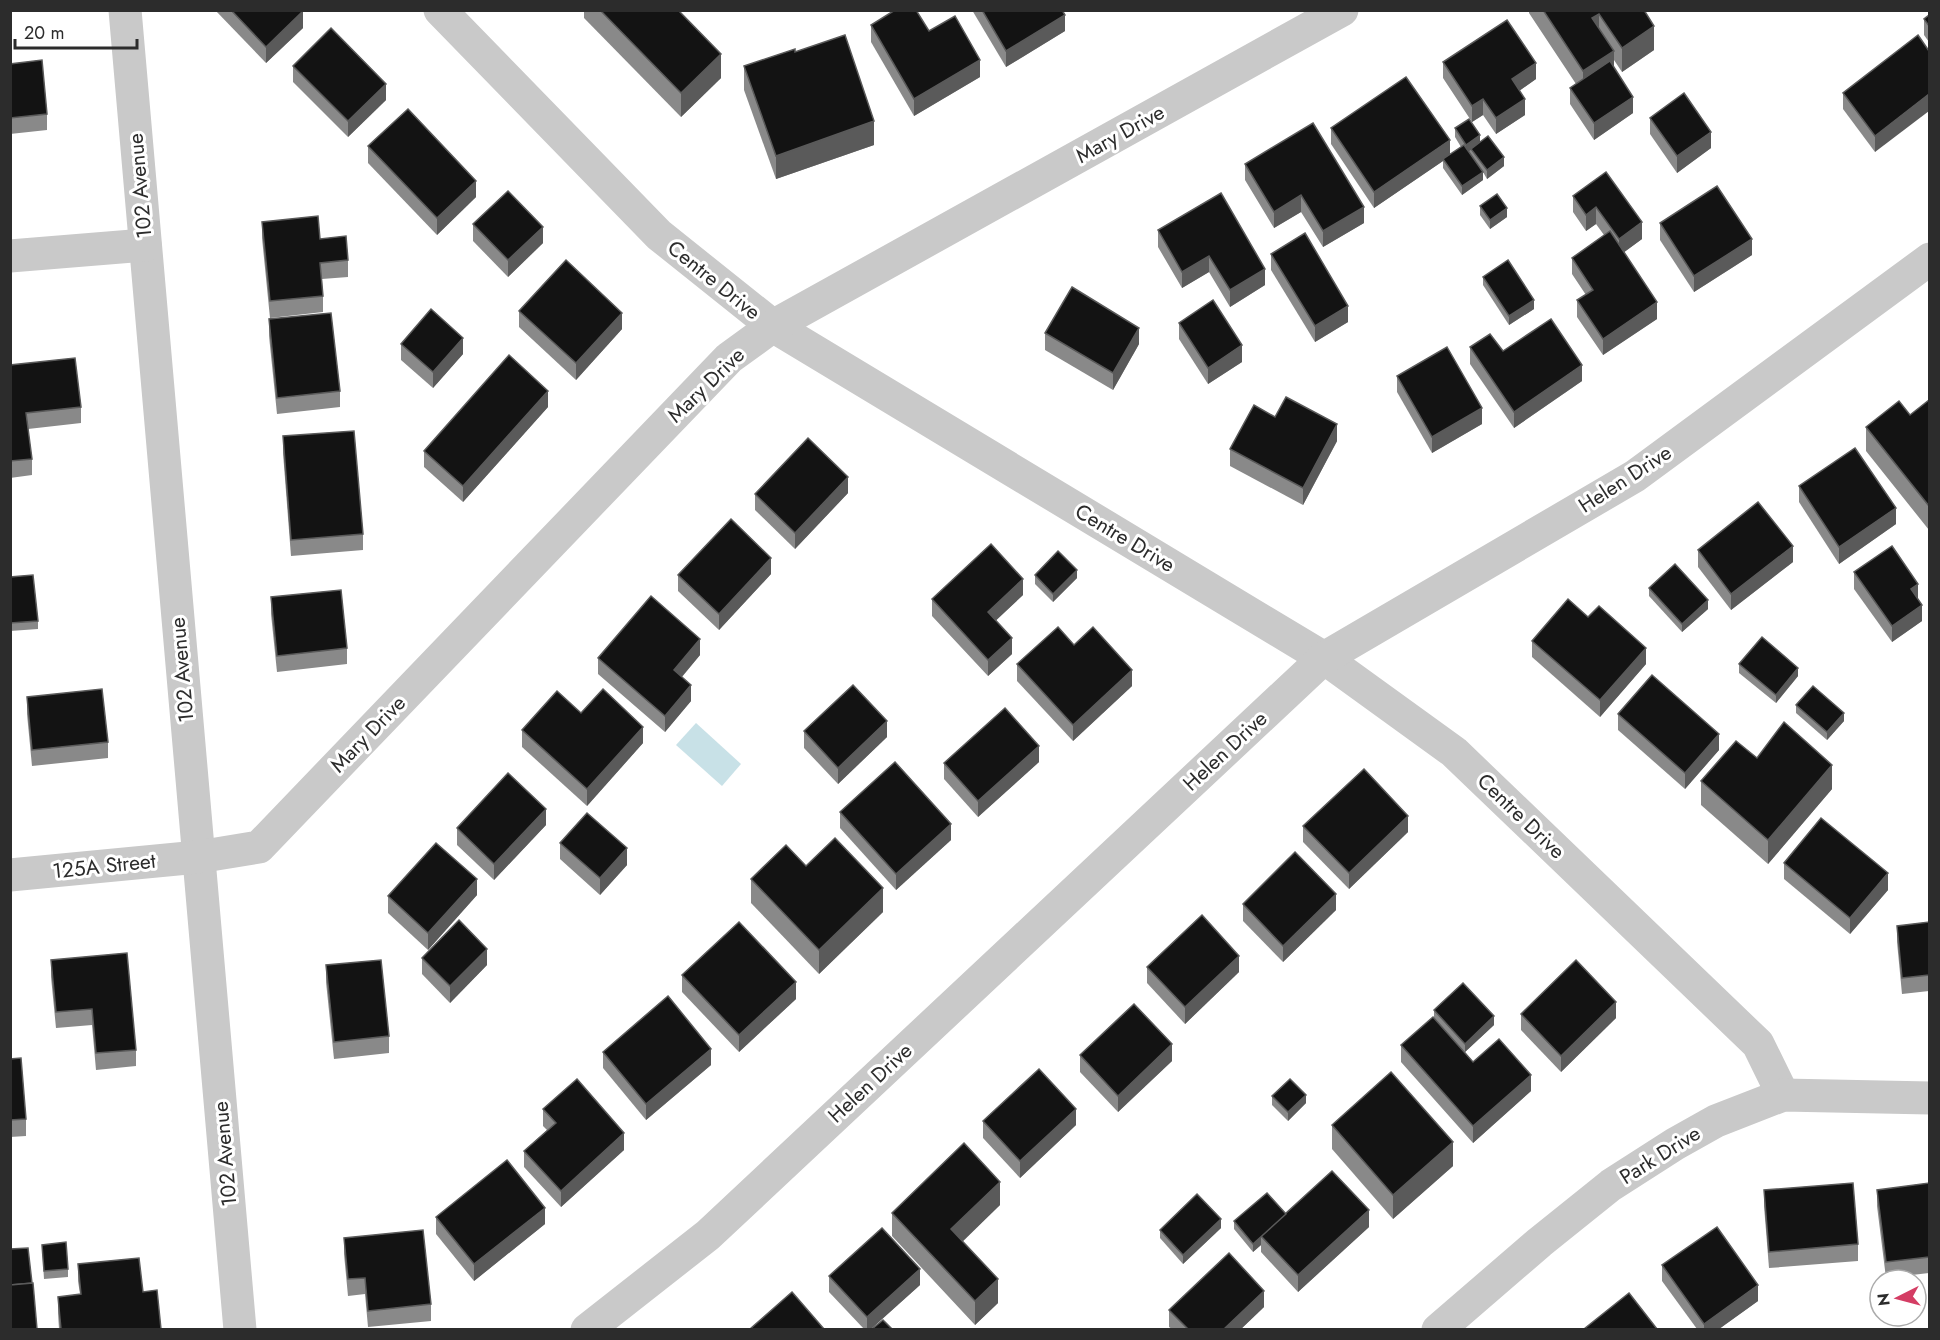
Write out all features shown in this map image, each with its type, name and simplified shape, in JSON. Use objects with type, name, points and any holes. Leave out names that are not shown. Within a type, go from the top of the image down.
[{"type":"street","name":"102 Avenue","points":[[125,10],[240,1329]]},
{"type":"street","name":"Centre Drive","points":[[440,10],[659,235],[773,326],[1324,658],[1463,760],[1758,1044],[1783,1095]]},
{"type":"street","name":"Mary Drive","points":[[198,857],[259,847],[729,358],[773,326],[1342,10]]},
{"type":"street","points":[[10,256],[145,245]]},
{"type":"street","name":"Helen Drive","points":[[587,1329],[708,1235],[1324,658],[1635,476],[1929,260]]},
{"type":"street","name":"125A Street","points":[[10,875],[198,857]]},
{"type":"street","name":"Park Drive","points":[[1438,1329],[1540,1242],[1634,1169],[1716,1121],[1783,1095],[1929,1098]]},
{"type":"water","points":[[696,723],[741,764],[722,786],[676,745]]},
{"type":"building","points":[[231,10],[302,10],[303,11],[266,47]]},
{"type":"building","points":[[600,10],[678,10],[721,54],[681,93]]},
{"type":"building","points":[[895,10],[916,10],[929,31],[955,16],[980,60],[914,99],[871,25]]},
{"type":"building","points":[[982,10],[1062,10],[1065,15],[1006,51]]},
{"type":"building","points":[[1543,10],[1644,10],[1654,26],[1622,48],[1599,14],[1592,18],[1614,51],[1583,71]]},
{"type":"building","points":[[1929,15],[1929,26],[1924,19]]},
{"type":"building","points":[[1507,20],[1536,63],[1512,79],[1525,99],[1496,118],[1483,99],[1472,106],[1443,62]]},
{"type":"building","points":[[331,28],[386,84],[348,121],[293,66]]},
{"type":"building","points":[[845,35],[874,121],[776,156],[744,66]]},
{"type":"building","points":[[1918,35],[1929,51],[1929,94],[1875,136],[1843,93]]},
{"type":"building","points":[[42,60],[47,114],[10,118],[10,64]]},
{"type":"building","points":[[1610,61],[1633,97],[1594,123],[1570,88]]},
{"type":"building","points":[[1406,77],[1450,140],[1374,192],[1331,128]]},
{"type":"building","points":[[1684,93],[1711,132],[1677,156],[1650,118]]},
{"type":"building","points":[[408,109],[476,181],[437,218],[368,146]]},
{"type":"building","points":[[1469,119],[1480,135],[1466,145],[1455,128]]},
{"type":"building","points":[[1313,123],[1364,207],[1323,231],[1301,195],[1274,212],[1245,164]]},
{"type":"building","points":[[1488,136],[1504,157],[1487,170],[1471,149]]},
{"type":"building","points":[[1464,145],[1483,172],[1462,186],[1443,159]]},
{"type":"building","points":[[1606,172],[1642,222],[1619,239],[1596,207],[1586,215],[1573,196]]},
{"type":"building","points":[[1717,186],[1752,239],[1694,276],[1660,223]]},
{"type":"building","points":[[508,191],[543,227],[508,260],[473,224]]},
{"type":"building","points":[[1221,193],[1265,269],[1230,290],[1209,256],[1182,272],[1158,230]]},
{"type":"building","points":[[1497,194],[1507,208],[1490,220],[1480,206]]},
{"type":"building","points":[[318,216],[320,239],[346,236],[348,260],[320,263],[323,296],[270,301],[262,222]]},
{"type":"building","points":[[1610,231],[1657,302],[1603,339],[1577,300],[1593,290],[1572,258]]},
{"type":"building","points":[[1305,233],[1348,306],[1315,326],[1271,254]]},
{"type":"building","points":[[566,260],[622,313],[576,363],[519,311]]},
{"type":"building","points":[[1508,260],[1534,300],[1509,316],[1483,277]]},
{"type":"building","points":[[1072,287],[1139,328],[1113,373],[1045,333]]},
{"type":"building","points":[[1213,300],[1242,345],[1208,368],[1179,323]]},
{"type":"building","points":[[431,309],[463,338],[433,372],[401,344]]},
{"type":"building","points":[[331,313],[340,391],[277,398],[269,319]]},
{"type":"building","points":[[1551,319],[1582,365],[1514,412],[1470,347],[1490,334],[1503,351]]},
{"type":"building","points":[[1447,347],[1482,408],[1432,437],[1397,376]]},
{"type":"building","points":[[509,355],[548,391],[463,486],[424,451]]},
{"type":"building","points":[[75,358],[81,407],[26,413],[32,459],[10,461],[10,365]]},
{"type":"building","points":[[1286,397],[1337,424],[1303,488],[1230,449],[1254,405],[1275,417]]},
{"type":"building","points":[[1929,400],[1929,506],[1866,427],[1899,401],[1910,415]]},
{"type":"building","points":[[354,431],[363,534],[291,540],[283,436]]},
{"type":"building","points":[[808,438],[848,477],[795,533],[755,494]]},
{"type":"building","points":[[1855,448],[1896,508],[1839,547],[1799,486]]},
{"type":"building","points":[[1758,502],[1793,546],[1731,594],[1698,550]]},
{"type":"building","points":[[731,519],[771,558],[719,614],[678,575]]},
{"type":"building","points":[[991,544],[1023,579],[988,612],[1012,638],[988,660],[932,599]]},
{"type":"building","points":[[1892,546],[1918,584],[1911,589],[1922,605],[1892,626],[1854,572]]},
{"type":"building","points":[[1058,551],[1077,570],[1053,594],[1035,575]]},
{"type":"building","points":[[1675,564],[1708,600],[1682,624],[1649,588]]},
{"type":"building","points":[[33,575],[38,621],[10,623],[10,577]]},
{"type":"building","points":[[341,590],[347,648],[277,656],[271,597]]},
{"type":"building","points":[[651,596],[700,639],[674,670],[691,685],[665,716],[598,658]]},
{"type":"building","points":[[1568,599],[1588,617],[1599,606],[1646,648],[1600,700],[1532,641]]},
{"type":"building","points":[[1058,627],[1074,645],[1093,627],[1132,670],[1073,725],[1017,664]]},
{"type":"building","points":[[1762,637],[1798,668],[1776,695],[1739,664]]},
{"type":"building","points":[[1652,675],[1719,734],[1685,773],[1618,714]]},
{"type":"building","points":[[853,685],[887,721],[838,768],[804,731]]},
{"type":"building","points":[[1813,686],[1844,713],[1827,732],[1796,705]]},
{"type":"building","points":[[102,689],[108,742],[32,750],[27,697]]},
{"type":"building","points":[[603,689],[643,727],[587,789],[522,730],[557,691],[581,713]]},
{"type":"building","points":[[1005,708],[1039,746],[978,801],[944,763]]},
{"type":"building","points":[[1784,722],[1832,765],[1768,840],[1701,781],[1736,741],[1757,758]]},
{"type":"building","points":[[895,762],[951,824],[896,874],[840,812]]},
{"type":"building","points":[[1364,769],[1408,816],[1349,873],[1303,826]]},
{"type":"building","points":[[508,773],[546,809],[494,864],[457,828]]},
{"type":"building","points":[[587,813],[627,848],[600,878],[560,843]]},
{"type":"building","points":[[1821,818],[1888,873],[1850,918],[1784,863]]},
{"type":"building","points":[[835,838],[883,888],[819,950],[751,879],[786,845],[806,866]]},
{"type":"building","points":[[436,843],[477,879],[428,933],[388,896]]},
{"type":"building","points":[[1295,852],[1336,894],[1283,946],[1243,904]]},
{"type":"building","points":[[1202,915],[1239,956],[1185,1007],[1147,967]]},
{"type":"building","points":[[459,920],[487,949],[450,986],[422,958]]},
{"type":"building","points":[[739,922],[796,982],[739,1035],[682,975]]},
{"type":"building","points":[[1929,922],[1929,975],[1902,978],[1897,926]]},
{"type":"building","points":[[127,953],[136,1050],[96,1053],[92,1009],[56,1012],[51,960]]},
{"type":"building","points":[[381,960],[389,1036],[334,1042],[326,965]]},
{"type":"building","points":[[1576,960],[1616,1002],[1561,1056],[1521,1014]]},
{"type":"building","points":[[1463,983],[1494,1016],[1465,1044],[1434,1010]]},
{"type":"building","points":[[668,996],[711,1049],[646,1104],[603,1052]]},
{"type":"building","points":[[1134,1004],[1172,1044],[1118,1096],[1080,1055]]},
{"type":"building","points":[[1433,1017],[1473,1062],[1499,1039],[1531,1075],[1473,1126],[1401,1045]]},
{"type":"building","points":[[21,1058],[26,1119],[10,1120],[10,1059]]},
{"type":"building","points":[[1039,1069],[1076,1109],[1020,1161],[983,1121]]},
{"type":"building","points":[[1391,1072],[1453,1142],[1393,1195],[1332,1125]]},
{"type":"building","points":[[577,1079],[624,1133],[561,1191],[524,1151],[556,1123],[543,1109]]},
{"type":"building","points":[[1290,1079],[1306,1095],[1288,1112],[1272,1096]]},
{"type":"building","points":[[964,1143],[1000,1182],[951,1229],[998,1279],[975,1301],[892,1213]]},
{"type":"building","points":[[507,1160],[545,1208],[474,1264],[436,1217]]},
{"type":"building","points":[[1332,1171],[1369,1210],[1298,1275],[1261,1236]]},
{"type":"building","points":[[1853,1183],[1858,1244],[1769,1252],[1764,1190]]},
{"type":"building","points":[[1929,1183],[1929,1257],[1886,1262],[1877,1190]]},
{"type":"building","points":[[1267,1193],[1286,1214],[1253,1244],[1234,1221]]},
{"type":"building","points":[[1197,1194],[1221,1219],[1183,1255],[1160,1230]]},
{"type":"building","points":[[1717,1227],[1758,1285],[1704,1324],[1662,1265]]},
{"type":"building","points":[[882,1228],[920,1269],[867,1317],[829,1276]]},
{"type":"building","points":[[423,1230],[431,1304],[368,1311],[365,1278],[348,1279],[344,1238]]},
{"type":"building","points":[[66,1242],[68,1269],[44,1271],[42,1245]]},
{"type":"building","points":[[28,1248],[32,1283],[10,1285],[10,1249]]},
{"type":"building","points":[[1229,1253],[1264,1291],[1224,1329],[1188,1329],[1169,1310]]},
{"type":"building","points":[[139,1258],[143,1292],[157,1290],[161,1329],[61,1329],[58,1297],[81,1294],[78,1264]]},
{"type":"building","points":[[33,1283],[37,1329],[10,1329],[10,1285]]},
{"type":"building","points":[[792,1292],[824,1329],[750,1329]]},
{"type":"building","points":[[1629,1293],[1657,1329],[1584,1329]]},
{"type":"building","points":[[883,1320],[892,1329],[872,1329]]}]
